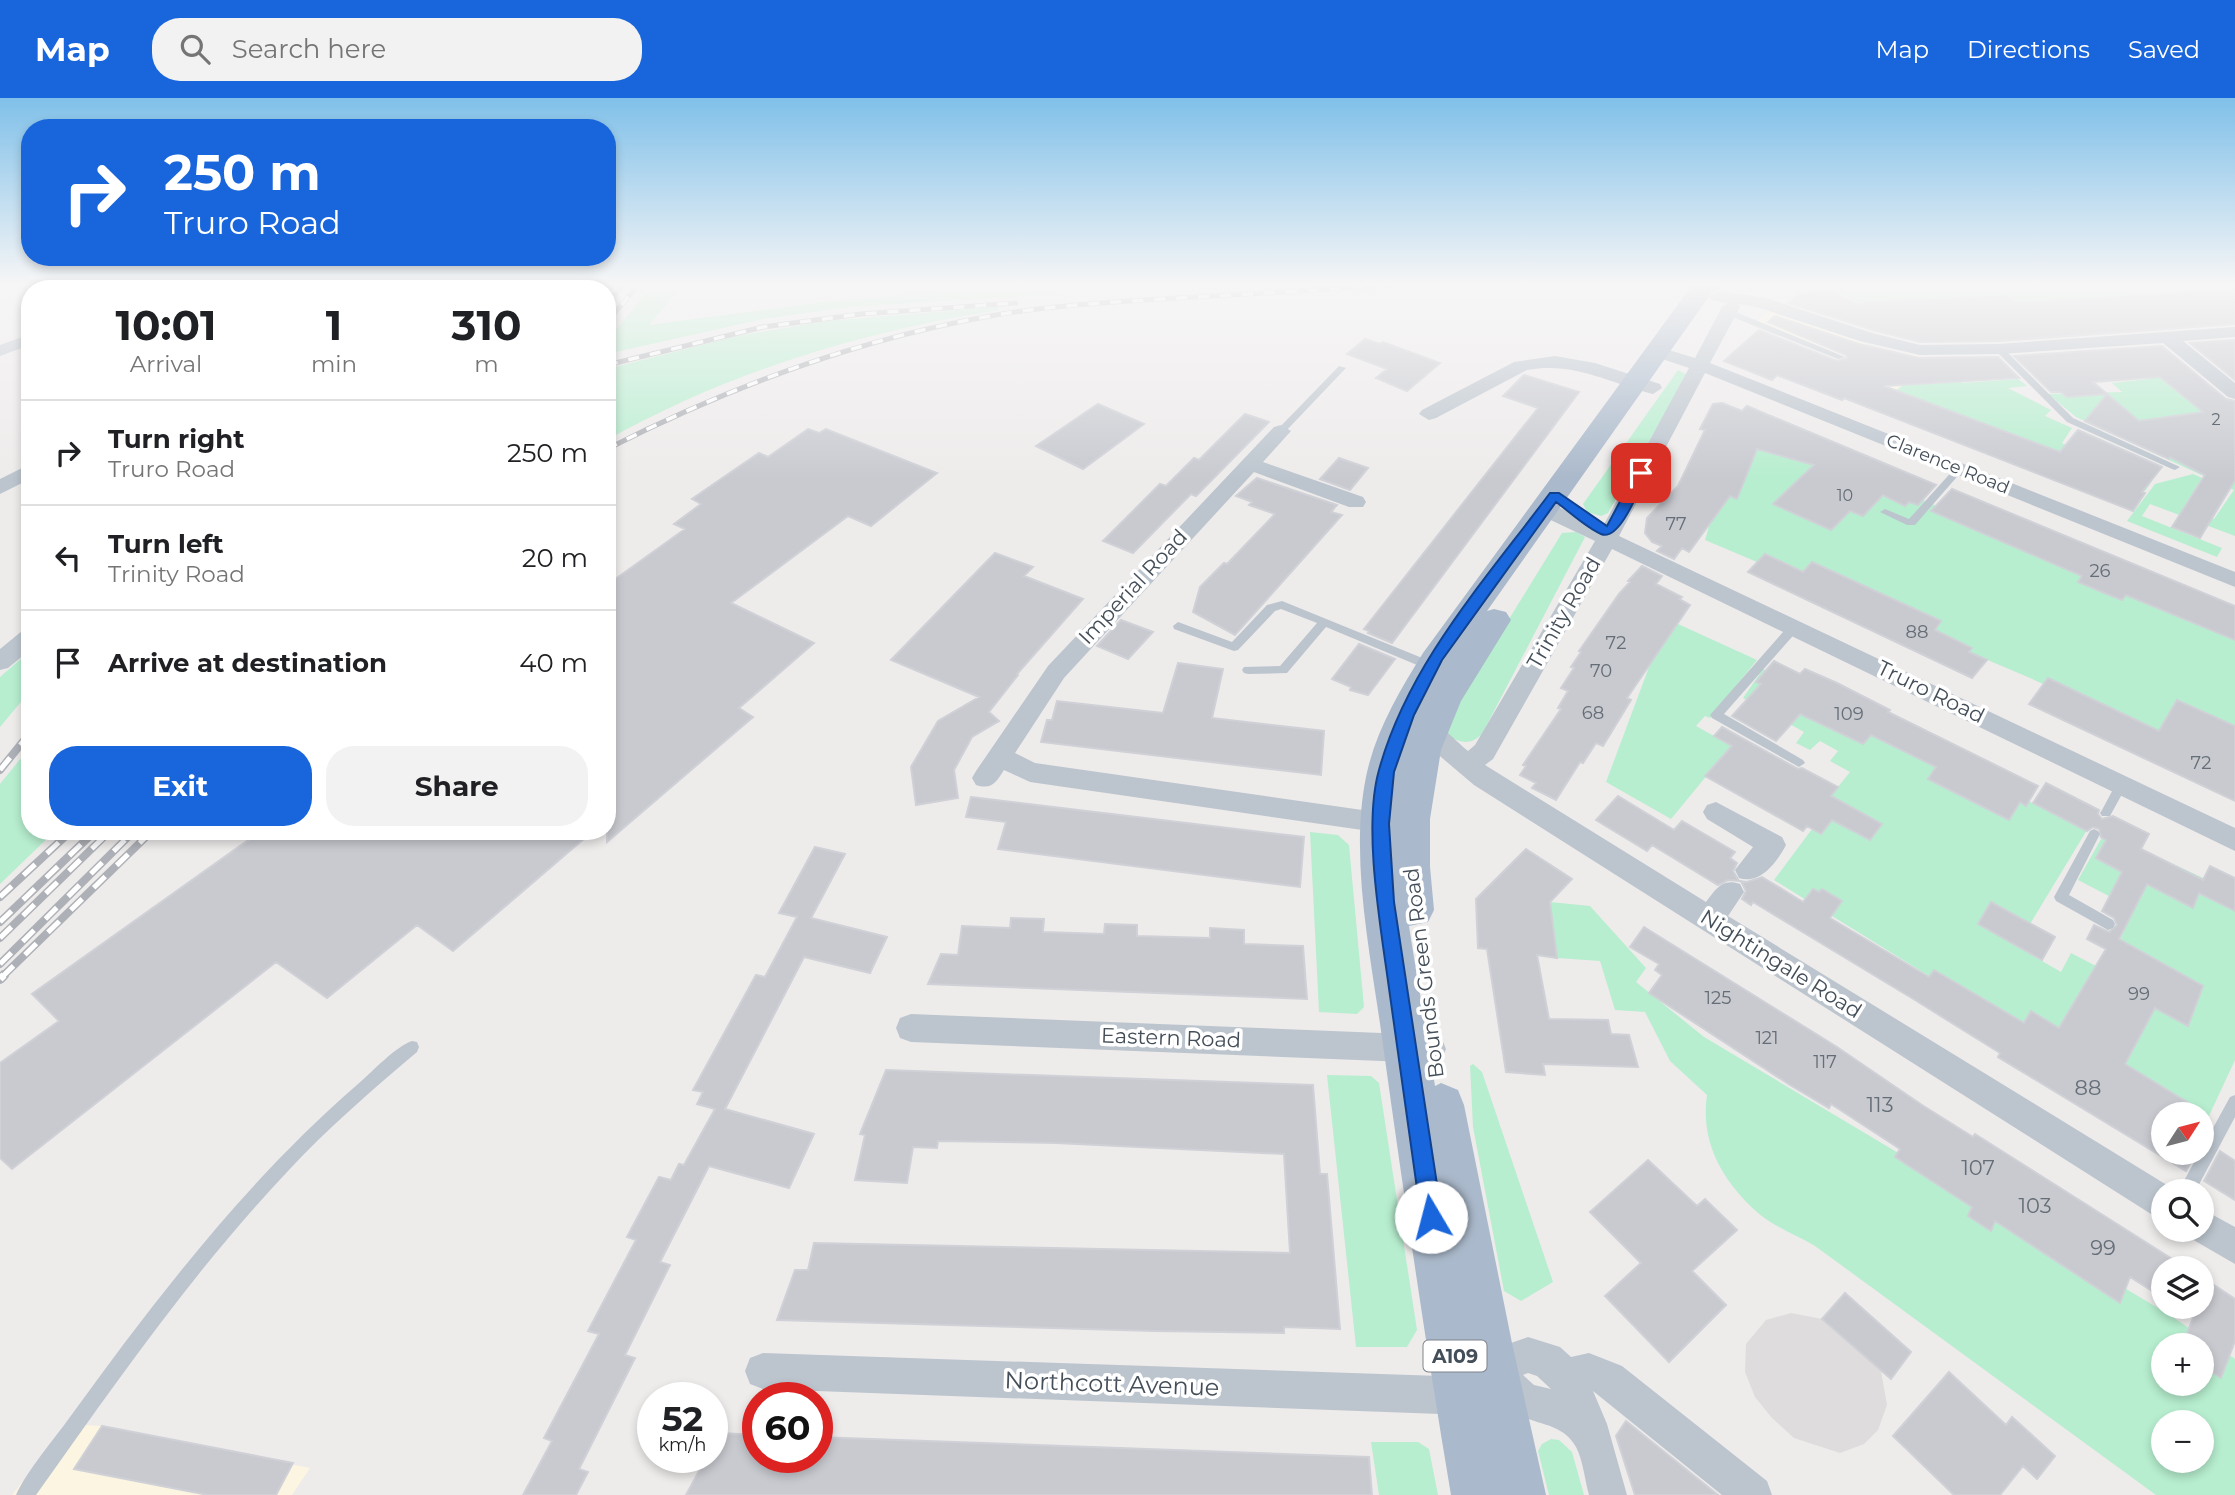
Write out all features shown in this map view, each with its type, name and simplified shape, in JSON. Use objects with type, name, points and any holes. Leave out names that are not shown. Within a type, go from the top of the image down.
[{"type":"main road","name":"Bounds Green Road","points":[[1517,1495],[1485,1381],[1419,1048],[1411,901],[1395,825],[1417,724],[1444,672],[1644,385],[1678,358],[1684,349]]},
{"type":"main road","name":"Bounds Green Road","points":[[1480,1495],[1485,1381]]},
{"type":"street","points":[[2181,349],[2235,393]]},
{"type":"street","name":"Clarence Road","points":[[1678,358],[2235,580]]},
{"type":"street","name":"Trinity Road","points":[[1466,765],[1484,752],[1610,535],[1678,358]]},
{"type":"street","points":[[1429,414],[1521,366],[1536,362],[1572,363],[1644,385]]},
{"type":"street","name":"Imperial Road","points":[[1281,430],[1056,672],[1027,711],[993,767],[1395,825]]},
{"type":"street","points":[[1250,464],[1356,502]]},
{"type":"street","points":[[0,488],[21,475]]},
{"type":"street","name":"Truro Road","points":[[1558,507],[1795,626],[2235,840]]},
{"type":"street","points":[[0,662],[21,644]]},
{"type":"street","name":"Nightingale Road","points":[[1417,724],[1482,778],[2151,1195]]},
{"type":"street","points":[[1716,812],[1772,845],[1749,870]]},
{"type":"street","points":[[1709,919],[1730,892]]},
{"type":"street","name":"Eastern Road","points":[[911,1028],[1419,1048]]},
{"type":"street","points":[[2214,1234],[2235,1247]]},
{"type":"street","points":[[1590,1433],[1562,1412],[1530,1405],[1511,1392],[1485,1381],[1516,1355],[1532,1354],[1552,1363],[1567,1376],[1580,1402],[1590,1433],[1608,1495]]},
{"type":"street","name":"Northcott Avenue","points":[[764,1371],[1440,1395],[1485,1381]]},
{"type":"street","points":[[1567,1376],[1589,1371],[1609,1379],[1753,1495]]},
{"type":"lane","points":[[1826,349],[1841,357]]},
{"type":"lane","points":[[1999,349],[2070,420],[2175,467]]},
{"type":"lane","points":[[1281,430],[1342,368]]},
{"type":"lane","points":[[1885,512],[1911,523],[1959,469]]},
{"type":"lane","points":[[1178,625],[1234,647],[1276,606],[1288,607],[1444,672]]},
{"type":"lane","points":[[1248,670],[1283,670],[1324,622]]},
{"type":"lane","points":[[1795,626],[1716,715],[1799,763]]},
{"type":"lane","points":[[2106,813],[2121,785]]},
{"type":"lane","points":[[2094,834],[2061,897],[2109,924]]},
{"type":"lane","points":[[25,1495],[160,1308],[265,1183],[336,1111],[412,1047]]},
{"type":"lane","points":[[2193,1179],[2235,1102]]},
{"type":"shaded area","points":[[1828,349],[1885,349],[1928,358],[1894,392],[1865,381],[1876,368]]},
{"type":"shaded area","points":[[1791,1313],[1822,1319],[1881,1371],[1887,1405],[1878,1430],[1864,1444],[1840,1453],[1794,1438],[1772,1418],[1755,1397],[1745,1372],[1746,1344],[1766,1320]]},
{"type":"shaded area","points":[[68,1424],[102,1426],[310,1468],[292,1495],[12,1495]]},
{"type":"green space","points":[[685,349],[824,349],[700,394],[616,435],[616,367]]},
{"type":"green space","points":[[1925,368],[1963,383],[2018,379],[2027,386],[2008,388],[2051,410],[2045,416],[2072,428],[2062,443],[2152,481],[2145,491],[1887,398]]},
{"type":"green space","points":[[2148,369],[2173,388],[2198,387],[2235,441],[2235,536],[2150,504],[2142,516],[2222,548],[2217,557],[2127,521],[2155,484],[2193,474],[2202,478],[2183,508],[2214,519],[2234,490],[2076,417],[2048,394],[2122,392],[2112,383],[2150,379],[2140,370]]},
{"type":"green space","points":[[1678,370],[1687,375],[1608,513],[1601,516],[1587,512],[1583,504]]},
{"type":"green space","points":[[1739,423],[2235,631],[2235,770],[2030,678],[1705,540]]},
{"type":"green space","points":[[1576,532],[1585,537],[1482,734],[1469,742],[1446,734],[1450,715],[1562,533]]},
{"type":"green space","points":[[1667,619],[1757,660],[1710,718],[1705,716],[1696,726],[1828,799],[1850,772],[1830,761],[1838,751],[1820,741],[1810,750],[1796,743],[1804,732],[1743,698],[1763,669],[2087,830],[2030,924],[1991,902],[1978,924],[2061,972],[2071,953],[2096,966],[2074,1003],[2137,1040],[2155,1008],[2188,1025],[2203,986],[2120,940],[2134,909],[2078,880],[2105,832],[2235,893],[2235,1060],[2214,1105],[2214,1102],[2151,1102],[2151,1114],[1774,880],[1812,829],[1822,834],[1832,820],[1723,756],[1671,819],[1606,782]]},
{"type":"green space","points":[[21,659],[21,702],[0,727],[0,677]]},
{"type":"green space","points":[[21,758],[21,840],[46,840],[0,884],[0,784]]},
{"type":"green space","points":[[1310,832],[1338,835],[1349,845],[1364,1007],[1357,1014],[1319,1012]]},
{"type":"green space","points":[[1550,902],[1590,906],[1646,968],[1636,982],[1704,1037],[2151,1304],[2151,1319],[2175,1319],[2196,1333],[2151,1333],[2151,1396],[2214,1396],[2214,1345],[2235,1359],[2235,1495],[2156,1495],[1815,1246],[1758,1213],[1734,1188],[1717,1160],[1707,1129],[1707,1095],[1670,1061],[1645,1012],[1615,1010],[1600,961],[1557,958]]},
{"type":"green space","points":[[1473,1064],[1482,1072],[1553,1282],[1521,1301],[1504,1291],[1473,1127],[1470,1066]]},
{"type":"green space","points":[[1327,1075],[1371,1076],[1379,1083],[1417,1330],[1407,1347],[1356,1347]]},
{"type":"green space","points":[[1551,1439],[1559,1440],[1572,1452],[1584,1495],[1549,1495],[1538,1451],[1542,1444]]},
{"type":"green space","points":[[1371,1442],[1418,1442],[1429,1449],[1438,1495],[1379,1495]]},
{"type":"building","points":[[1353,349],[1403,349],[1440,363],[1407,391],[1376,378],[1387,369],[1347,354]]},
{"type":"building","points":[[1737,349],[1807,349],[1837,361],[1847,358],[1832,349],[1881,349],[1919,358],[1998,357],[2019,378],[1884,386],[2060,452],[2078,430],[2162,467],[2142,492],[2145,493],[2133,511],[1844,398],[1842,400],[1777,375],[1772,380],[1724,361]]},
{"type":"building","points":[[2115,349],[2166,349],[2226,399],[2235,401],[2235,480],[2200,538],[2172,527],[2205,475],[2085,421],[2107,394],[2067,397],[2061,392],[2051,392],[2014,356]],"holes":[[[2160,377],[2203,412],[2139,421],[2093,382]]]},
{"type":"building","points":[[2198,349],[2235,349],[2235,380]]},
{"type":"building","points":[[1524,375],[1579,392],[1392,643],[1368,633],[1369,631],[1364,629],[1538,408],[1503,396]]},
{"type":"building","points":[[1722,403],[1742,411],[1747,406],[1936,485],[1918,505],[1909,502],[1905,506],[1883,495],[1863,516],[1850,511],[1831,530],[1773,504],[1814,465],[1757,449],[1737,499],[1730,496],[1689,552],[1682,548],[1674,559],[1657,551],[1662,546],[1652,542],[1645,533],[1647,518],[1678,486],[1705,430],[1700,429],[1713,404]]},
{"type":"building","points":[[1098,404],[1144,424],[1083,469],[1036,446]]},
{"type":"building","points":[[1245,414],[1269,422],[1196,496],[1191,494],[1133,553],[1103,541],[1160,484],[1166,486],[1194,458],[1199,460]]},
{"type":"building","points":[[808,429],[819,433],[826,429],[937,473],[871,526],[848,516],[731,603],[814,643],[739,708],[753,717],[616,834],[616,579],[685,529],[674,524],[701,504],[692,499],[759,453],[768,457]]},
{"type":"building","points":[[1339,458],[1368,468],[1350,490],[1320,479]]},
{"type":"building","points":[[1257,478],[1337,505],[1331,512],[1342,515],[1235,635],[1193,612],[1200,587],[1224,563],[1227,564],[1275,514],[1249,505],[1252,502],[1236,496]]},
{"type":"building","points":[[1952,489],[2235,606],[2235,640],[2126,595],[2122,600],[2078,582],[2082,576],[1931,511]]},
{"type":"building","points":[[995,553],[1033,567],[1024,576],[1083,599],[1017,674],[989,712],[999,721],[972,737],[954,770],[958,798],[916,805],[911,767],[938,721],[979,697],[891,660]]},
{"type":"building","points":[[1765,554],[1803,572],[1812,562],[1941,621],[1935,630],[1972,648],[1969,652],[1987,660],[1972,678],[1748,572]]},
{"type":"building","points":[[1642,566],[1662,576],[1656,584],[1682,597],[1679,599],[1690,605],[1627,698],[1631,700],[1603,746],[1596,743],[1583,763],[1580,762],[1556,800],[1532,788],[1536,783],[1520,775],[1526,766],[1523,765],[1561,709],[1558,708],[1568,691],[1561,688],[1574,668],[1571,667],[1581,652],[1579,651],[1630,582],[1628,581]]},
{"type":"building","points":[[1121,620],[1153,632],[1128,659],[1097,646]]},
{"type":"building","points":[[1359,644],[1395,659],[1368,695],[1350,690],[1351,687],[1332,679]]},
{"type":"building","points":[[1774,661],[1800,674],[1805,669],[1837,683],[1890,710],[1888,712],[2038,786],[2026,806],[2020,802],[2009,820],[1928,779],[1936,767],[1871,735],[1863,744],[1800,714],[1776,741],[1732,716],[1761,684],[1756,682]]},
{"type":"building","points":[[1178,663],[1223,669],[1212,718],[1324,731],[1321,775],[1041,742],[1047,720],[1052,720],[1057,701],[1163,713]]},
{"type":"building","points":[[2048,678],[2159,731],[2177,700],[2235,726],[2235,801],[2029,704]]},
{"type":"building","points":[[1722,727],[1798,769],[1802,768],[1838,787],[1831,796],[1882,824],[1870,840],[1832,820],[1821,834],[1807,826],[1803,831],[1705,776],[1732,746],[1714,736]]},
{"type":"building","points":[[2046,783],[2099,810],[2098,814],[2102,819],[2113,816],[2149,834],[2141,849],[2203,880],[2210,866],[2235,878],[2235,911],[2199,893],[2193,908],[2147,884],[2119,939],[2203,986],[2188,1026],[2155,1008],[2125,1064],[2187,1102],[2151,1102],[2151,1150],[1998,1057],[2000,1053],[1915,1000],[1753,902],[1751,905],[1742,899],[1746,891],[1741,881],[1747,882],[1762,877],[1803,902],[1813,889],[1819,892],[1822,889],[1842,901],[1830,918],[1929,977],[1934,970],[2024,1023],[2031,1011],[2059,1028],[2106,949],[2087,939],[2094,925],[2109,932],[2117,925],[2114,918],[2102,911],[2122,872],[2096,858],[2106,840],[2101,837],[2099,829],[2093,827],[2087,831],[2033,803]]},
{"type":"building","points":[[1618,796],[1674,830],[1682,821],[1735,852],[1730,858],[1737,863],[1733,871],[1739,881],[1728,880],[1718,885],[1652,845],[1647,851],[1596,820]]},
{"type":"building","points":[[971,797],[1304,837],[1300,887],[998,849],[1006,822],[966,817]]},
{"type":"building","points":[[248,840],[582,840],[453,951],[417,925],[327,998],[276,962],[12,1169],[0,1158],[0,1063],[59,1021],[32,994]]},
{"type":"building","points":[[815,847],[845,854],[811,918],[887,937],[870,973],[804,957],[725,1109],[814,1134],[789,1188],[709,1166],[660,1262],[670,1265],[625,1355],[635,1358],[579,1469],[588,1472],[576,1495],[523,1495],[552,1441],[544,1438],[599,1334],[588,1331],[636,1240],[627,1237],[659,1177],[671,1180],[679,1164],[684,1165],[715,1109],[697,1104],[703,1092],[693,1090],[756,975],[765,977],[797,917],[779,913]]},
{"type":"building","points":[[1526,849],[1572,879],[1550,902],[1557,958],[1537,955],[1549,1019],[1608,1020],[1611,1034],[1629,1035],[1638,1067],[1543,1064],[1545,1075],[1506,1072],[1487,949],[1478,948],[1476,899]]},
{"type":"building","points":[[1991,902],[2055,937],[2042,960],[1978,924]]},
{"type":"building","points":[[1011,918],[1044,919],[1043,932],[1104,934],[1105,924],[1137,925],[1137,936],[1210,938],[1210,928],[1244,930],[1244,944],[1303,946],[1307,999],[928,984],[941,954],[958,955],[962,926],[1010,928]]},
{"type":"building","points":[[1644,927],[1837,1047],[1922,1105],[1973,1137],[1975,1134],[2167,1256],[2151,1256],[2151,1290],[2130,1277],[2120,1303],[1995,1221],[1991,1231],[1968,1216],[1972,1207],[1895,1157],[1900,1149],[1831,1104],[1829,1108],[1790,1085],[1649,993],[1662,975],[1655,970],[1659,964],[1630,947]]},
{"type":"building","points":[[886,1070],[1313,1085],[1320,1174],[1327,1174],[1340,1329],[1284,1327],[1284,1333],[1155,1331],[777,1320],[795,1270],[808,1270],[814,1243],[1290,1253],[1284,1154],[1056,1143],[938,1141],[937,1148],[913,1147],[907,1183],[855,1180],[865,1135],[860,1134]]},
{"type":"building","points":[[2220,1151],[2235,1161],[2235,1200],[2214,1187],[2214,1179],[2205,1179]]},
{"type":"building","points":[[1648,1160],[1697,1206],[1705,1199],[1737,1230],[1692,1271],[1726,1305],[1669,1362],[1605,1296],[1641,1263],[1590,1212]]},
{"type":"building","points":[[2214,1285],[2235,1299],[2235,1341],[2221,1378],[2214,1374],[2214,1333],[2187,1333],[2193,1319],[2214,1319]]},
{"type":"building","points":[[1845,1293],[1911,1352],[1891,1379],[1822,1319]]},
{"type":"building","points":[[1949,1372],[2006,1425],[2012,1417],[2055,1456],[2037,1479],[2023,1466],[2000,1495],[1954,1495],[1893,1436]]},
{"type":"building","points":[[1626,1421],[1718,1495],[1635,1495],[1616,1436]]},
{"type":"building","points":[[102,1426],[293,1463],[276,1495],[208,1495],[74,1469]]},
{"type":"building","points":[[728,1433],[742,1434],[742,1473],[833,1473],[833,1438],[1369,1457],[1372,1495],[686,1495],[698,1473],[728,1473]]},
{"type":"railway","points":[[616,363],[672,349]]},
{"type":"railway","points":[[616,444],[699,405],[794,368],[852,349]]},
{"type":"railway","points":[[0,770],[21,744]]},
{"type":"railway","points":[[0,897],[61,840]]},
{"type":"railway","points":[[0,922],[86,840]]},
{"type":"railway","points":[[0,938],[101,840]]},
{"type":"railway","points":[[0,964],[125,840]]},
{"type":"railway","points":[[2,977],[143,840]]},
{"type":"route","points":[[1431,1217],[1386,902],[1381,824],[1386,772],[1406,715],[1436,658],[1555,495],[1606,531],[1613,528],[1641,473]]}]
